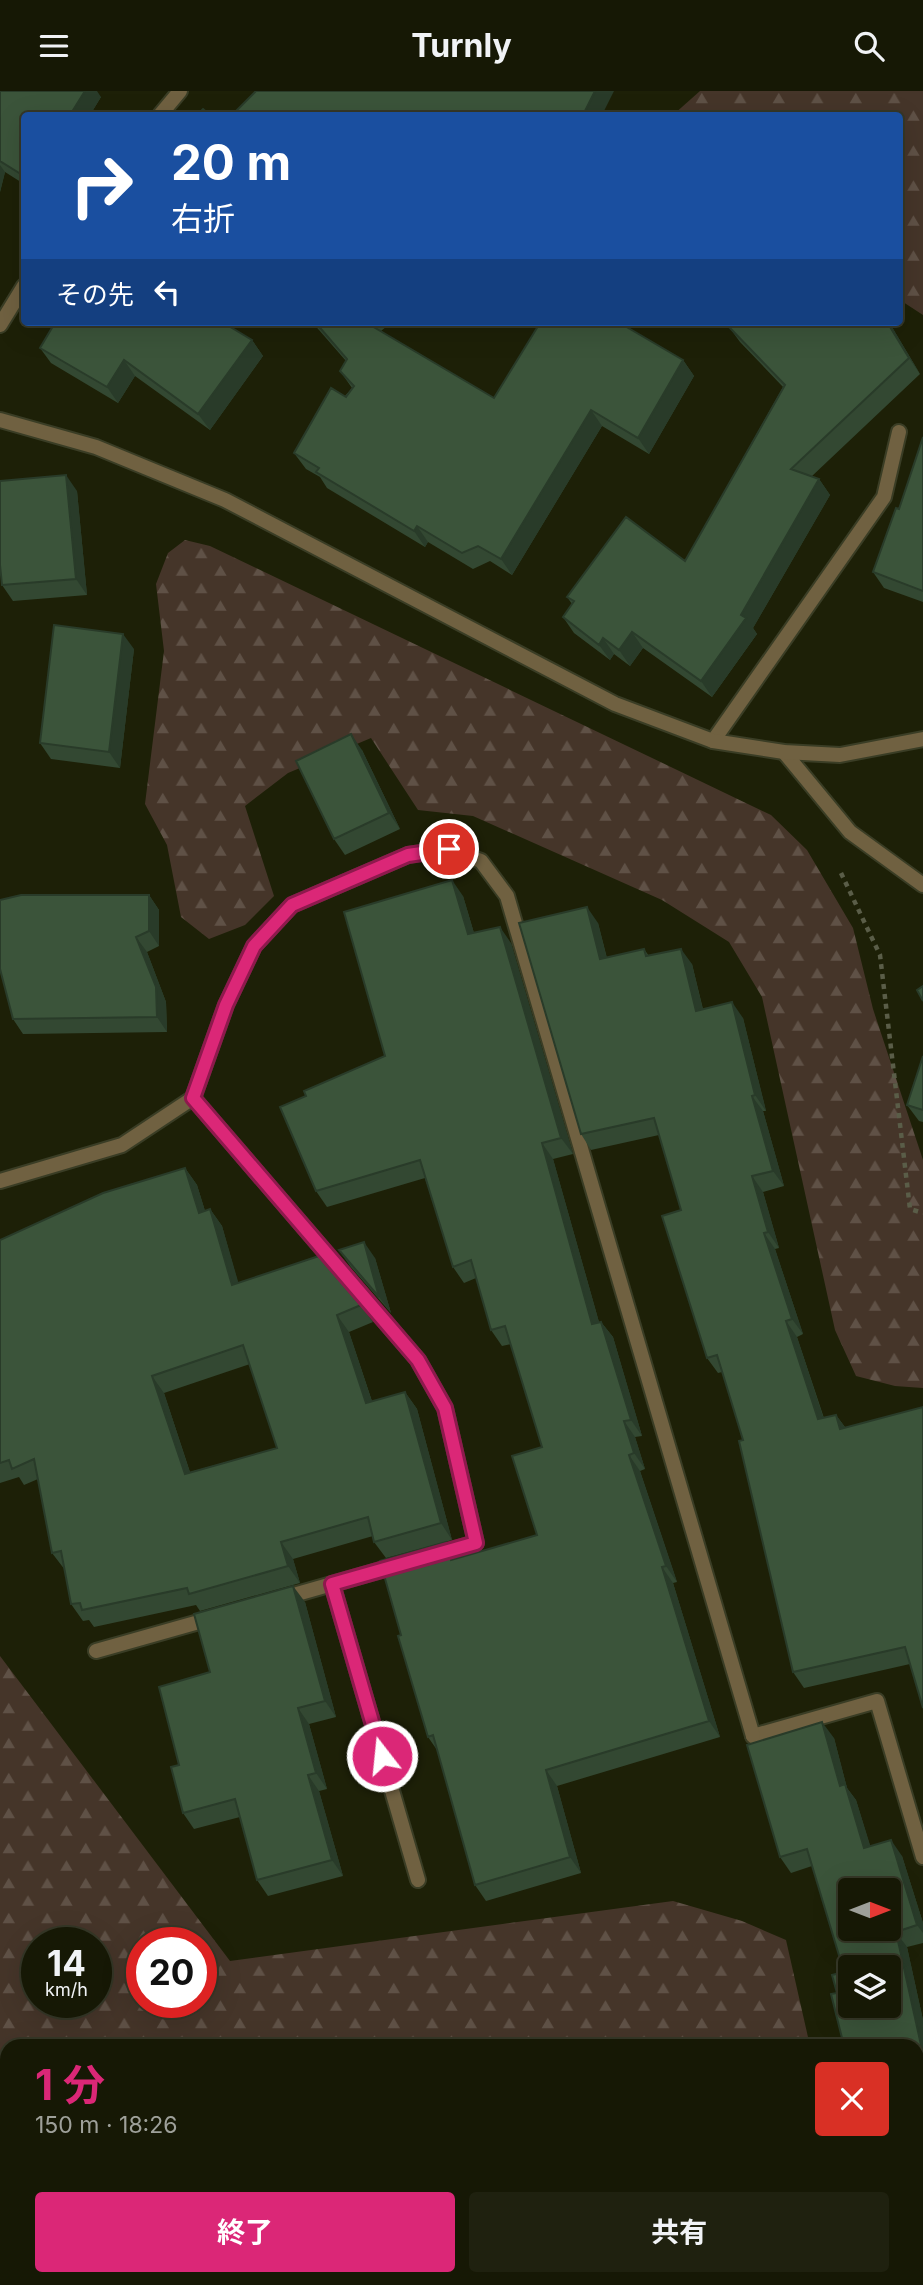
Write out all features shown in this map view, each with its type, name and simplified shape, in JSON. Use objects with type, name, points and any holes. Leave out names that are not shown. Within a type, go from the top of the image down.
[{"type":"street","points":[[162,112],[180,91]]},
{"type":"street","points":[[0,325],[21,291]]},
{"type":"street","points":[[0,420],[96,447],[225,500],[615,704],[713,741],[784,752],[840,755],[923,739]]},
{"type":"street","points":[[713,741],[884,497],[899,432]]},
{"type":"street","points":[[784,752],[850,832],[923,885]]},
{"type":"street","points":[[0,1181],[122,1145],[193,1098],[226,1005],[254,946],[292,905],[408,855],[449,849],[481,861],[507,896],[753,1736],[877,1700],[923,1857]]},
{"type":"street","points":[[193,1098],[418,1360],[445,1408],[476,1543],[267,1602]]},
{"type":"street","points":[[332,1584],[418,1880]]},
{"type":"street","points":[[96,1651],[227,1613]]},
{"type":"path","points":[[840,871],[880,955],[910,1209],[923,1213]]},
{"type":"green space","points":[[700,91],[923,91],[923,315],[903,302],[903,112],[676,112]]},
{"type":"green space","points":[[185,540],[210,546],[771,815],[807,850],[853,928],[873,1009],[923,1160],[923,1388],[895,1386],[856,1376],[835,1330],[762,997],[729,942],[662,900],[473,816],[418,810],[371,738],[288,773],[245,806],[274,896],[245,925],[209,939],[181,917],[167,845],[145,804],[164,651],[156,584],[168,553]]},
{"type":"green space","points":[[0,1656],[204,1927],[126,1927],[126,2018],[217,2018],[217,1944],[230,1961],[673,1901],[742,1921],[786,1940],[808,2039],[0,2039]]},
{"type":"building","points":[[0,91],[85,91],[72,112],[21,112],[21,174],[0,161]]},
{"type":"building","points":[[256,91],[595,91],[584,112],[235,112]]},
{"type":"building","points":[[53,326],[229,326],[252,340],[198,414],[124,360],[107,387],[40,348]]},
{"type":"building","points":[[318,326],[372,326],[494,398],[538,326],[625,326],[683,360],[638,438],[591,410],[501,559],[478,546],[462,553],[417,526],[414,531],[316,472],[319,468],[294,453],[331,388],[346,397],[354,386],[340,371],[347,359]]},
{"type":"building","points":[[889,326],[909,358],[791,469],[819,479],[741,615],[746,618],[701,681],[632,632],[619,650],[603,638],[599,645],[563,617],[574,601],[567,597],[626,517],[685,561],[785,385],[729,327]]},
{"type":"building","points":[[923,437],[923,591],[873,572],[896,508],[899,509]]},
{"type":"building","points":[[66,475],[76,579],[2,585],[0,481]]},
{"type":"building","points":[[54,625],[123,634],[109,752],[40,743]]},
{"type":"building","points":[[351,734],[389,813],[334,839],[296,761]]},
{"type":"building","points":[[452,880],[468,934],[500,927],[561,1138],[542,1143],[592,1324],[601,1322],[631,1420],[624,1421],[634,1453],[629,1455],[666,1566],[662,1567],[709,1721],[546,1770],[570,1857],[475,1885],[433,1735],[428,1737],[398,1636],[401,1635],[380,1561],[446,1542],[451,1560],[537,1535],[512,1456],[542,1447],[505,1326],[491,1330],[471,1260],[453,1267],[420,1160],[316,1191],[280,1107],[306,1096],[304,1091],[385,1056],[344,912]]},
{"type":"building","points":[[21,895],[149,895],[149,931],[136,937],[156,987],[157,1017],[13,1019],[0,969],[0,900]]},
{"type":"building","points":[[587,907],[600,959],[644,949],[646,956],[681,949],[696,1011],[732,1002],[755,1095],[752,1096],[773,1171],[752,1176],[768,1232],[764,1233],[792,1319],[786,1321],[818,1419],[836,1415],[840,1429],[923,1407],[923,1708],[905,1647],[793,1672],[739,1441],[743,1440],[717,1355],[707,1358],[662,1216],[681,1210],[654,1118],[581,1134],[519,923]]},
{"type":"building","points":[[923,986],[923,1001],[917,990]]},
{"type":"building","points":[[923,1056],[923,1110],[907,1105]]},
{"type":"building","points":[[185,1168],[199,1213],[210,1209],[232,1285],[319,1256],[361,1305],[337,1315],[366,1403],[405,1392],[441,1523],[374,1542],[368,1517],[281,1542],[288,1566],[189,1594],[187,1588],[82,1610],[80,1603],[71,1604],[61,1551],[52,1553],[34,1459],[12,1469],[9,1460],[0,1463],[0,1240],[103,1193]],"holes":[[[243,1345],[277,1448],[185,1474],[152,1376]]]},
{"type":"building","points":[[364,1242],[379,1297],[339,1250]]},
{"type":"building","points":[[293,1586],[325,1701],[298,1708],[316,1773],[308,1775],[332,1860],[257,1880],[235,1799],[183,1813],[171,1767],[179,1765],[159,1687],[210,1672],[194,1614]]},
{"type":"building","points":[[822,1722],[840,1786],[845,1784],[864,1848],[891,1840],[917,1925],[901,1930],[901,1878],[838,1878],[838,1941],[898,1941],[920,2039],[842,2039],[831,1994],[837,1993],[832,1975],[838,1974],[838,2018],[901,2018],[901,1955],[839,1955],[807,1849],[780,1857],[747,1745]]},
{"type":"route","points":[[382,1756],[332,1584],[476,1543],[445,1408],[418,1360],[193,1098],[226,1005],[254,946],[292,905],[408,855],[449,849]]}]
